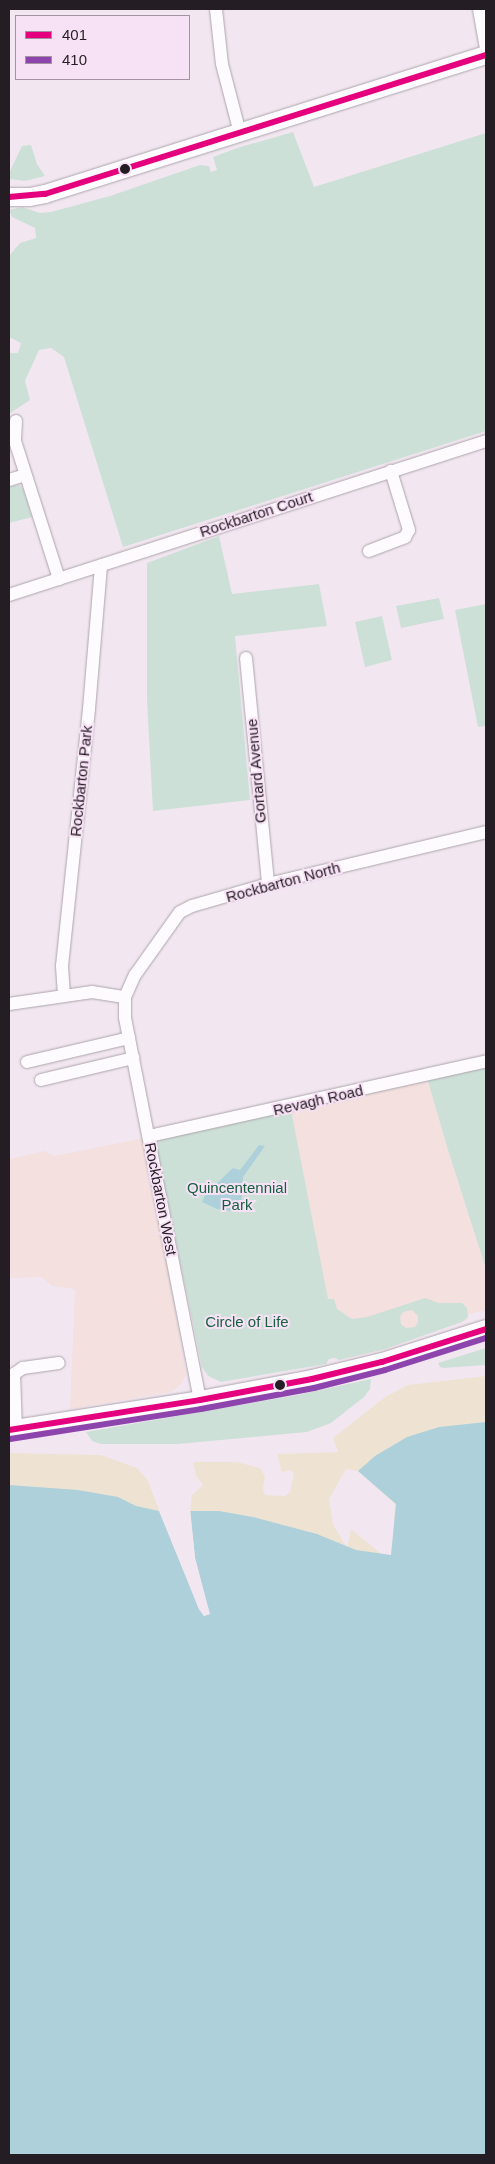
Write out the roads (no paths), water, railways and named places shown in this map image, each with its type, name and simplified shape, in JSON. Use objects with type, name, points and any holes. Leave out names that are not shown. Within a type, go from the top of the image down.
[{"type":"street","points":[[216,9],[222,64],[240,133]]},
{"type":"street","points":[[479,9],[486,48]]},
{"type":"street","points":[[9,197],[30,197],[45,194],[486,55]]},
{"type":"street","points":[[16,421],[15,441],[58,579]]},
{"type":"street","name":"Rockbarton Court","points":[[101,566],[122,557],[486,441]]},
{"type":"street","points":[[369,551],[405,537],[409,530],[391,471]]},
{"type":"street","points":[[9,480],[25,475]]},
{"type":"street","points":[[9,595],[101,566]]},
{"type":"street","name":"Rockbarton Park","points":[[64,995],[62,966],[89,709],[101,566]]},
{"type":"street","name":"Gortard Avenue","points":[[246,658],[260,819],[268,884]]},
{"type":"street","name":"Rockbarton North","points":[[124,997],[135,975],[180,912],[192,906],[268,884],[486,832]]},
{"type":"street","points":[[9,1004],[92,992],[124,997]]},
{"type":"street","name":"Rockbarton West","points":[[124,997],[129,1038],[200,1400]]},
{"type":"street","points":[[27,1062],[129,1038]]},
{"type":"street","points":[[40,1080],[133,1058]]},
{"type":"street","name":"Revagh Road","points":[[149,1136],[486,1061]]},
{"type":"street","points":[[59,1363],[23,1368],[14,1374],[12,1429],[200,1400],[312,1379],[382,1362],[486,1329]]},
{"type":"water","points":[[259,1145],[265,1146],[243,1177],[241,1208],[232,1211],[217,1209],[202,1202],[208,1188],[215,1185],[233,1168],[240,1170]]},
{"type":"water","points":[[486,1422],[486,2155],[9,2155],[9,1485],[78,1490],[118,1497],[136,1506],[159,1511],[199,1609],[204,1616],[209,1614],[195,1558],[190,1511],[219,1511],[253,1517],[317,1534],[356,1550],[391,1555],[396,1504],[358,1471],[375,1456],[407,1437],[439,1427]]},
{"type":"park label","name":"Quincentennial Park","points":[[237,1196]]},
{"type":"park label","name":"Circle of Life","points":[[247,1322]]}]
